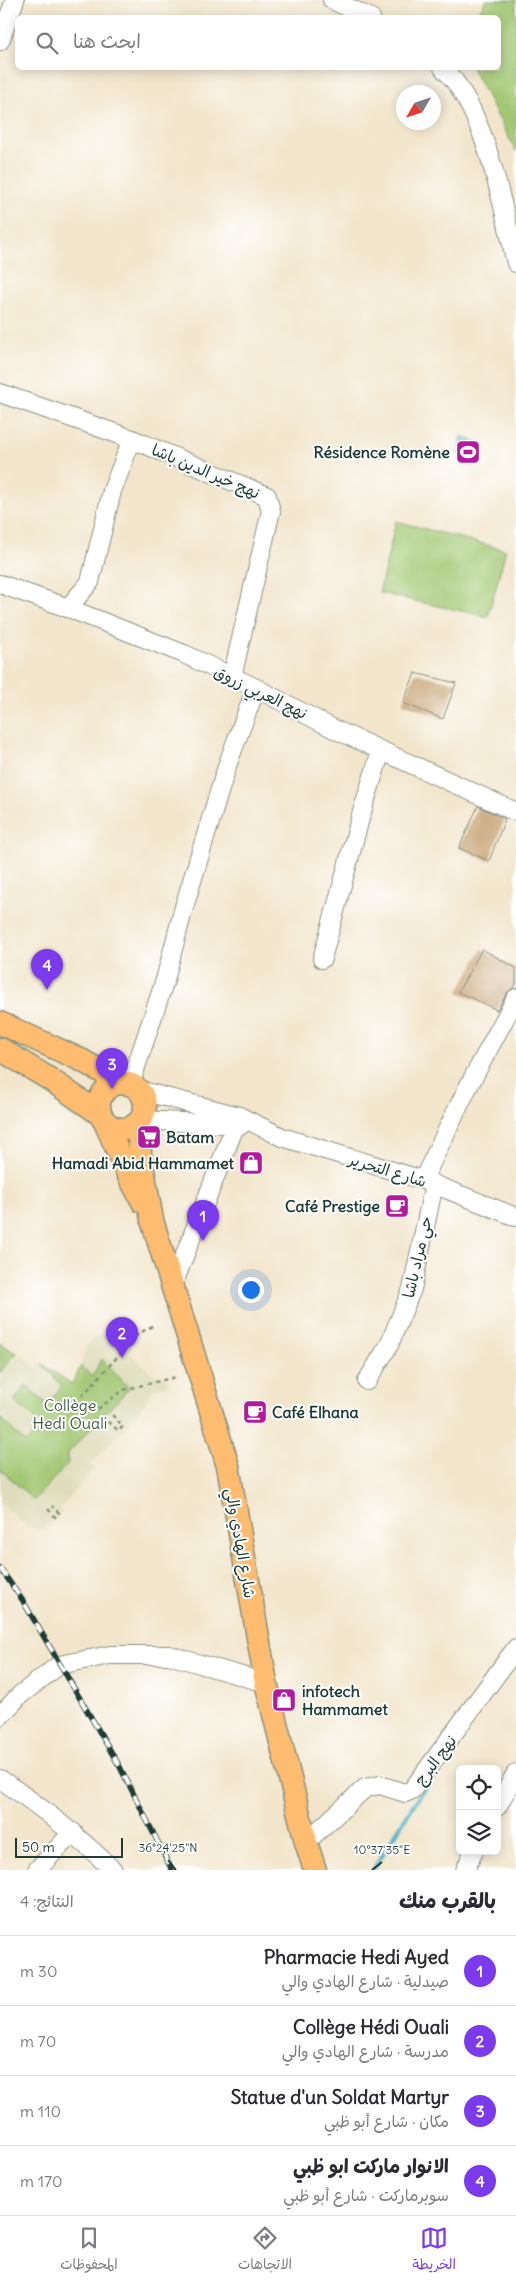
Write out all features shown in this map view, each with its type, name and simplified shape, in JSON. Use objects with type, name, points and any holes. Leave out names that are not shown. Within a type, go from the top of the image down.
[{"type":"main road","points":[[0,1023],[80,1060],[130,1086],[145,1105],[139,1122],[130,1128],[121,1130],[112,1127],[51,1080],[0,1049]]},
{"type":"main road","points":[[102,1118],[98,1106],[106,1090],[113,1085],[130,1086]]},
{"type":"main road","name":"شارع الهادي والي","points":[[102,1118],[152,1220]]},
{"type":"main road","name":"شارع الهادي والي","points":[[139,1122],[140,1153],[152,1220],[228,1466],[266,1682],[306,1842],[315,1870]]},
{"type":"street","points":[[0,41],[15,0]]},
{"type":"street","points":[[332,0],[364,15]]},
{"type":"street","points":[[444,70],[470,110],[486,146],[496,176],[516,262]]},
{"type":"street","name":"نهج خير الدين باشا","points":[[1,398],[132,439],[264,494],[269,500],[271,512],[232,677]]},
{"type":"street","points":[[68,608],[90,582],[112,491],[132,439]]},
{"type":"street","name":"نهج العربي زروق","points":[[0,584],[68,608],[175,651],[256,688],[381,751],[516,812]]},
{"type":"street","points":[[130,1086],[165,980],[184,907],[228,763],[256,688]]},
{"type":"street","points":[[322,959],[361,815],[381,751]]},
{"type":"street","name":"حي مراد باشا","points":[[367,1381],[389,1345],[412,1289],[428,1182],[467,1089],[516,998]]},
{"type":"street","name":"شارع التحرير","points":[[130,1086],[259,1127],[312,1147],[428,1182],[516,1216]]},
{"type":"street","points":[[173,1285],[237,1121]]},
{"type":"street","name":"شارع التحرير","points":[[139,1122],[237,1121]]},
{"type":"street","name":"نهج البرج","points":[[306,1842],[365,1788],[380,1785],[406,1793],[412,1790],[516,1648]]},
{"type":"street","points":[[0,1716],[20,1695],[59,1665],[110,1655],[169,1655],[266,1682]]},
{"type":"street","points":[[501,1800],[516,1773]]},
{"type":"street","points":[[0,1779],[42,1807],[73,1832],[113,1870]]},
{"type":"street","points":[[37,1870],[73,1832]]},
{"type":"street","points":[[465,1870],[472,1855]]},
{"type":"path","points":[[82,1396],[138,1334],[154,1325]]},
{"type":"path","points":[[98,1409],[122,1390],[176,1378]]},
{"type":"path","points":[[108,1422],[119,1431],[123,1426],[112,1415]]},
{"type":"path","points":[[48,1509],[55,1517],[59,1513],[52,1506]]},
{"type":"shaded area","name":"Collège Hedi Ouali","points":[[106,1329],[119,1344],[123,1339],[133,1349],[129,1352],[154,1376],[166,1376],[169,1385],[155,1388],[133,1419],[90,1464],[94,1468],[60,1508],[61,1514],[43,1529],[27,1527],[0,1501],[0,1469],[35,1499],[67,1453],[128,1389],[103,1359],[92,1378],[81,1366],[86,1346]]},
{"type":"shaded area","name":"Collège Hedi Ouali","points":[[20,1354],[37,1368],[42,1364],[62,1386],[47,1404],[14,1401],[43,1425],[26,1443],[0,1418],[0,1375]]},
{"type":"green space","points":[[486,0],[516,0],[516,151],[473,70],[501,70],[501,15],[477,15]]},
{"type":"green space","points":[[396,521],[506,550],[488,617],[379,593]]},
{"type":"green space","name":"Collège Hedi Ouali","points":[[0,1343],[17,1353],[0,1373]]},
{"type":"green space","name":"Collège Hedi Ouali","points":[[102,1359],[129,1388],[68,1453],[68,1463],[34,1500],[0,1469],[0,1418],[26,1443],[43,1425],[14,1401],[26,1385],[47,1404],[62,1386],[42,1364],[72,1384],[81,1366],[92,1377]]},
{"type":"water","name":"Résidence Romène","points":[[462,436],[478,443],[479,459],[472,457],[474,466],[467,466],[460,455],[457,454]]},
{"type":"building","points":[[415,673],[456,683],[443,719],[403,703]]},
{"type":"building","points":[[478,806],[505,819],[489,861],[459,848]]},
{"type":"building","points":[[482,949],[516,968],[516,985],[507,993],[497,1010],[458,992]]},
{"type":"waterway","points":[[373,1870],[414,1804],[461,1738]]},
{"type":"railway","points":[[0,1568],[23,1601],[120,1767],[172,1870]]},
{"type":"place","name":"Résidence Romène","points":[[468,452]]},
{"type":"place","name":"الانوار ماركت ابو ظبي","points":[[47,990]]},
{"type":"place","name":"Statue d'un Soldat Martyr","points":[[112,1089]]},
{"type":"place","name":"Batam","points":[[149,1137]]},
{"type":"place","name":"Hamadi Abid Hammamet","points":[[251,1163]]},
{"type":"place","name":"Café Prestige","points":[[397,1206]]},
{"type":"place","name":"Pharmacie Hedi Ayed","points":[[203,1241]]},
{"type":"place","name":"Collège Hédi Ouali","points":[[122,1358]]},
{"type":"place","name":"Café Elhana","points":[[255,1412]]},
{"type":"place","name":"infotech Hammamet","points":[[284,1700]]}]
